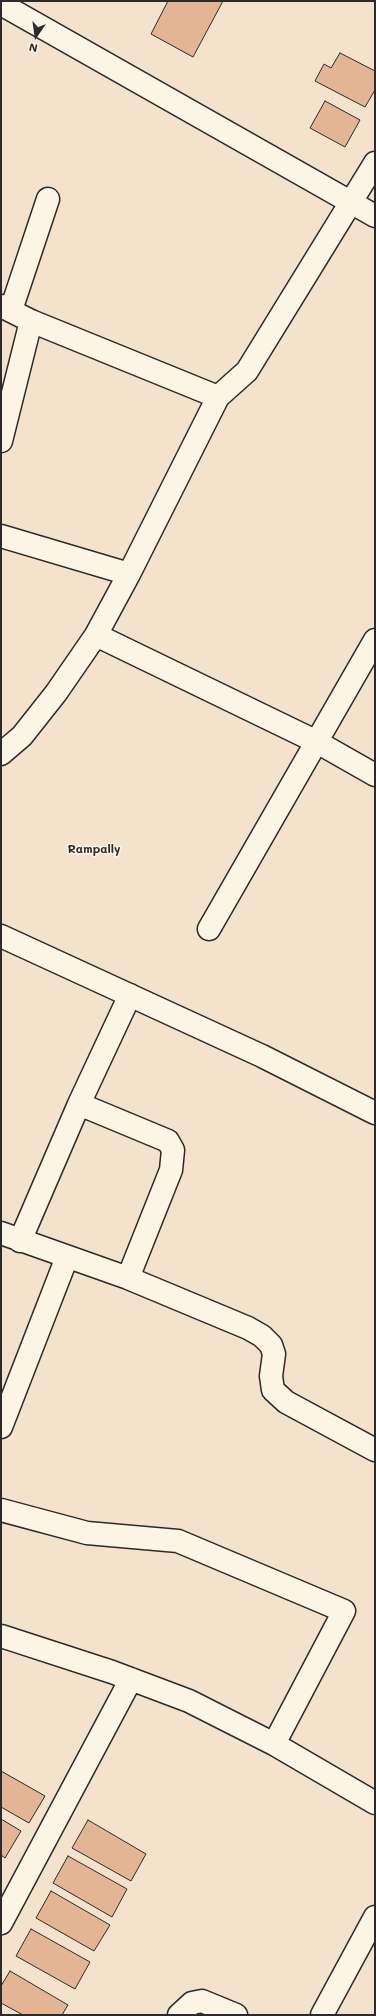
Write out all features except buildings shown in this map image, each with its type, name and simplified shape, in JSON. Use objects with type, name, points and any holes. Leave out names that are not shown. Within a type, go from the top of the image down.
[{"type":"street","points":[[1,4],[351,204],[375,216]]},
{"type":"street","points":[[1,754],[22,736],[56,694],[96,635],[129,574],[218,397],[248,371],[375,163]]},
{"type":"street","points":[[48,199],[6,308],[31,321],[218,397]]},
{"type":"street","points":[[1,441],[31,321]]},
{"type":"street","points":[[1,536],[129,574]]},
{"type":"street","points":[[96,635],[317,742],[375,775]]},
{"type":"street","points":[[209,929],[375,640]]},
{"type":"street","points":[[1,936],[262,1056],[375,1113]]},
{"type":"street","points":[[130,995],[79,1104],[10,1237],[128,1278],[229,1319],[262,1336],[271,1345],[274,1354],[271,1376],[273,1390],[286,1402],[375,1450]]},
{"type":"street","points":[[79,1104],[168,1141],[173,1150],[170,1170],[128,1278]]},
{"type":"street","points":[[1,1428],[67,1257]]},
{"type":"street","points":[[1,1510],[87,1533],[178,1541],[344,1611],[274,1744]]},
{"type":"street","points":[[1,1636],[131,1679],[189,1701],[274,1744],[375,1803]]},
{"type":"street","points":[[1,1923],[131,1679]]},
{"type":"street","points":[[322,2015],[375,1917]]},
{"type":"street","points":[[179,2015],[192,2003],[202,2001],[236,2015]]},
{"type":"district","name":"Rampally","points":[[94,849]]}]
